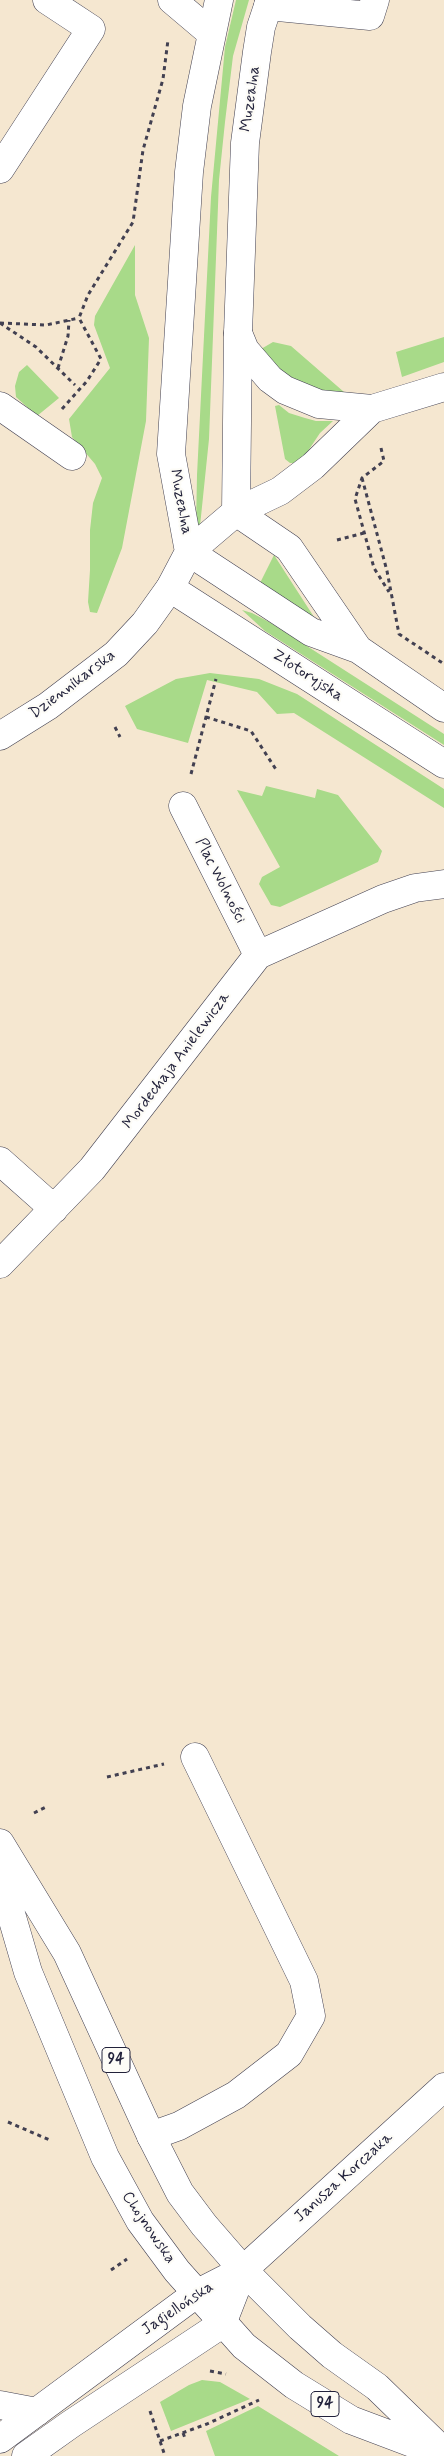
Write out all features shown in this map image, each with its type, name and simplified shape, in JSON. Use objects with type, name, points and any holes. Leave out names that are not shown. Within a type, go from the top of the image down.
[{"type":"main road","points":[[0,169],[91,29],[48,0]]},
{"type":"main road","name":"Muzealna","points":[[219,0],[197,106],[189,172],[171,454],[189,552],[236,512],[238,333],[245,143],[257,52],[269,3]]},
{"type":"main road","points":[[269,3],[370,16],[374,0]]},
{"type":"main road","points":[[173,1],[211,33]]},
{"type":"main road","points":[[238,333],[256,366],[285,390],[318,404],[372,409],[444,387]]},
{"type":"main road","points":[[0,406],[72,456]]},
{"type":"main road","points":[[358,649],[289,548],[236,512],[287,486],[312,466],[372,409]]},
{"type":"main road","points":[[189,552],[311,632],[358,649],[444,708]]},
{"type":"main road","name":"Dziennikarska","points":[[0,736],[53,702],[116,654],[145,623],[170,588],[189,552]]},
{"type":"main road","name":"Złotoryjska","points":[[170,588],[444,764]]},
{"type":"main road","name":"Plac Wolności","points":[[182,806],[258,955]]},
{"type":"main road","name":"Mordechaja Anielewicza","points":[[0,1264],[92,1170],[258,955],[383,899],[415,888],[444,884]]},
{"type":"main road","points":[[0,1161],[54,1209]]},
{"type":"main road","points":[[151,2136],[179,2126],[236,2094],[289,2054],[311,2016],[304,1980],[195,1757]]},
{"type":"main road","name":"Chojnowska","points":[[0,1843],[67,1953],[151,2136],[180,2192],[204,2225],[243,2270],[324,2349],[376,2387],[444,2454]]},
{"type":"main road","name":"Chojnowska","points":[[0,1876],[28,1972],[105,2157],[140,2221],[196,2294],[244,2346],[276,2372],[351,2420],[444,2454]]},
{"type":"main road","name":"Janusza Korczaka","points":[[243,2270],[444,2087]]},
{"type":"main road","name":"Jagiellońska","points":[[0,2439],[196,2294],[243,2270]]},
{"type":"main road","name":"Jagiellońska","points":[[222,2324],[243,2270]]},
{"type":"main road","points":[[26,2456],[222,2324]]},
{"type":"main road","points":[[0,2405],[36,2412]]},
{"type":"path","points":[[57,415],[87,381],[101,359],[79,318],[88,295],[133,222],[143,150],[163,79],[173,1]]},
{"type":"path","points":[[0,323],[46,325],[79,318]]},
{"type":"path","points":[[58,368],[68,336],[69,320]]},
{"type":"path","points":[[0,323],[36,347],[75,384]]},
{"type":"path","points":[[381,448],[384,461],[362,478],[355,499],[374,568],[391,595]]},
{"type":"path","points":[[362,478],[399,634],[444,664]]},
{"type":"path","points":[[337,540],[364,533]]},
{"type":"path","points":[[198,746],[216,680]]},
{"type":"path","points":[[206,717],[251,730],[277,771]]},
{"type":"path","points":[[115,727],[120,737]]},
{"type":"path","points":[[107,1777],[195,1757]]},
{"type":"path","points":[[34,1813],[46,1807]]},
{"type":"path","points":[[8,2122],[52,2141]]},
{"type":"path","points":[[203,2370],[233,2376]]},
{"type":"path","points":[[160,2441],[207,2424],[264,2397]]},
{"type":"path","points":[[149,2407],[165,2456]]},
{"type":"path","points":[[183,2432],[185,2438]]},
{"type":"green space","points":[[236,0],[249,0],[233,56],[219,180],[209,439],[200,526],[196,526],[211,197],[225,47]]},
{"type":"green space","points":[[135,245],[135,295],[149,338],[146,421],[122,548],[97,613],[90,612],[88,602],[90,530],[93,503],[102,478],[95,464],[72,437],[69,419],[110,368],[94,325],[95,316]]},
{"type":"green space","points":[[444,337],[444,362],[402,377],[396,352]]},
{"type":"green space","points":[[273,342],[291,346],[344,392],[316,393],[290,384],[261,349]]},
{"type":"green space","points":[[27,365],[59,398],[37,416],[16,397],[15,386],[19,372]]},
{"type":"green space","points":[[279,405],[289,413],[305,418],[316,421],[333,421],[320,433],[302,460],[297,463],[290,463],[285,459],[275,406]]},
{"type":"green space","points":[[274,555],[314,617],[260,583]]},
{"type":"green space","points":[[242,610],[271,623],[444,734],[444,745],[265,631]]},
{"type":"green space","points":[[210,673],[259,679],[297,694],[444,789],[444,808],[294,713],[277,714],[257,692],[207,680],[188,743],[137,729],[125,706],[176,679]]},
{"type":"green space","points":[[266,786],[315,798],[317,789],[338,795],[382,851],[378,862],[280,907],[271,905],[259,884],[262,877],[280,867],[237,790],[262,796]]},
{"type":"green space","points":[[202,2380],[220,2382],[250,2399],[171,2431],[160,2402],[189,2385]]},
{"type":"green space","points":[[258,2406],[339,2456],[215,2456],[206,2431]]}]
